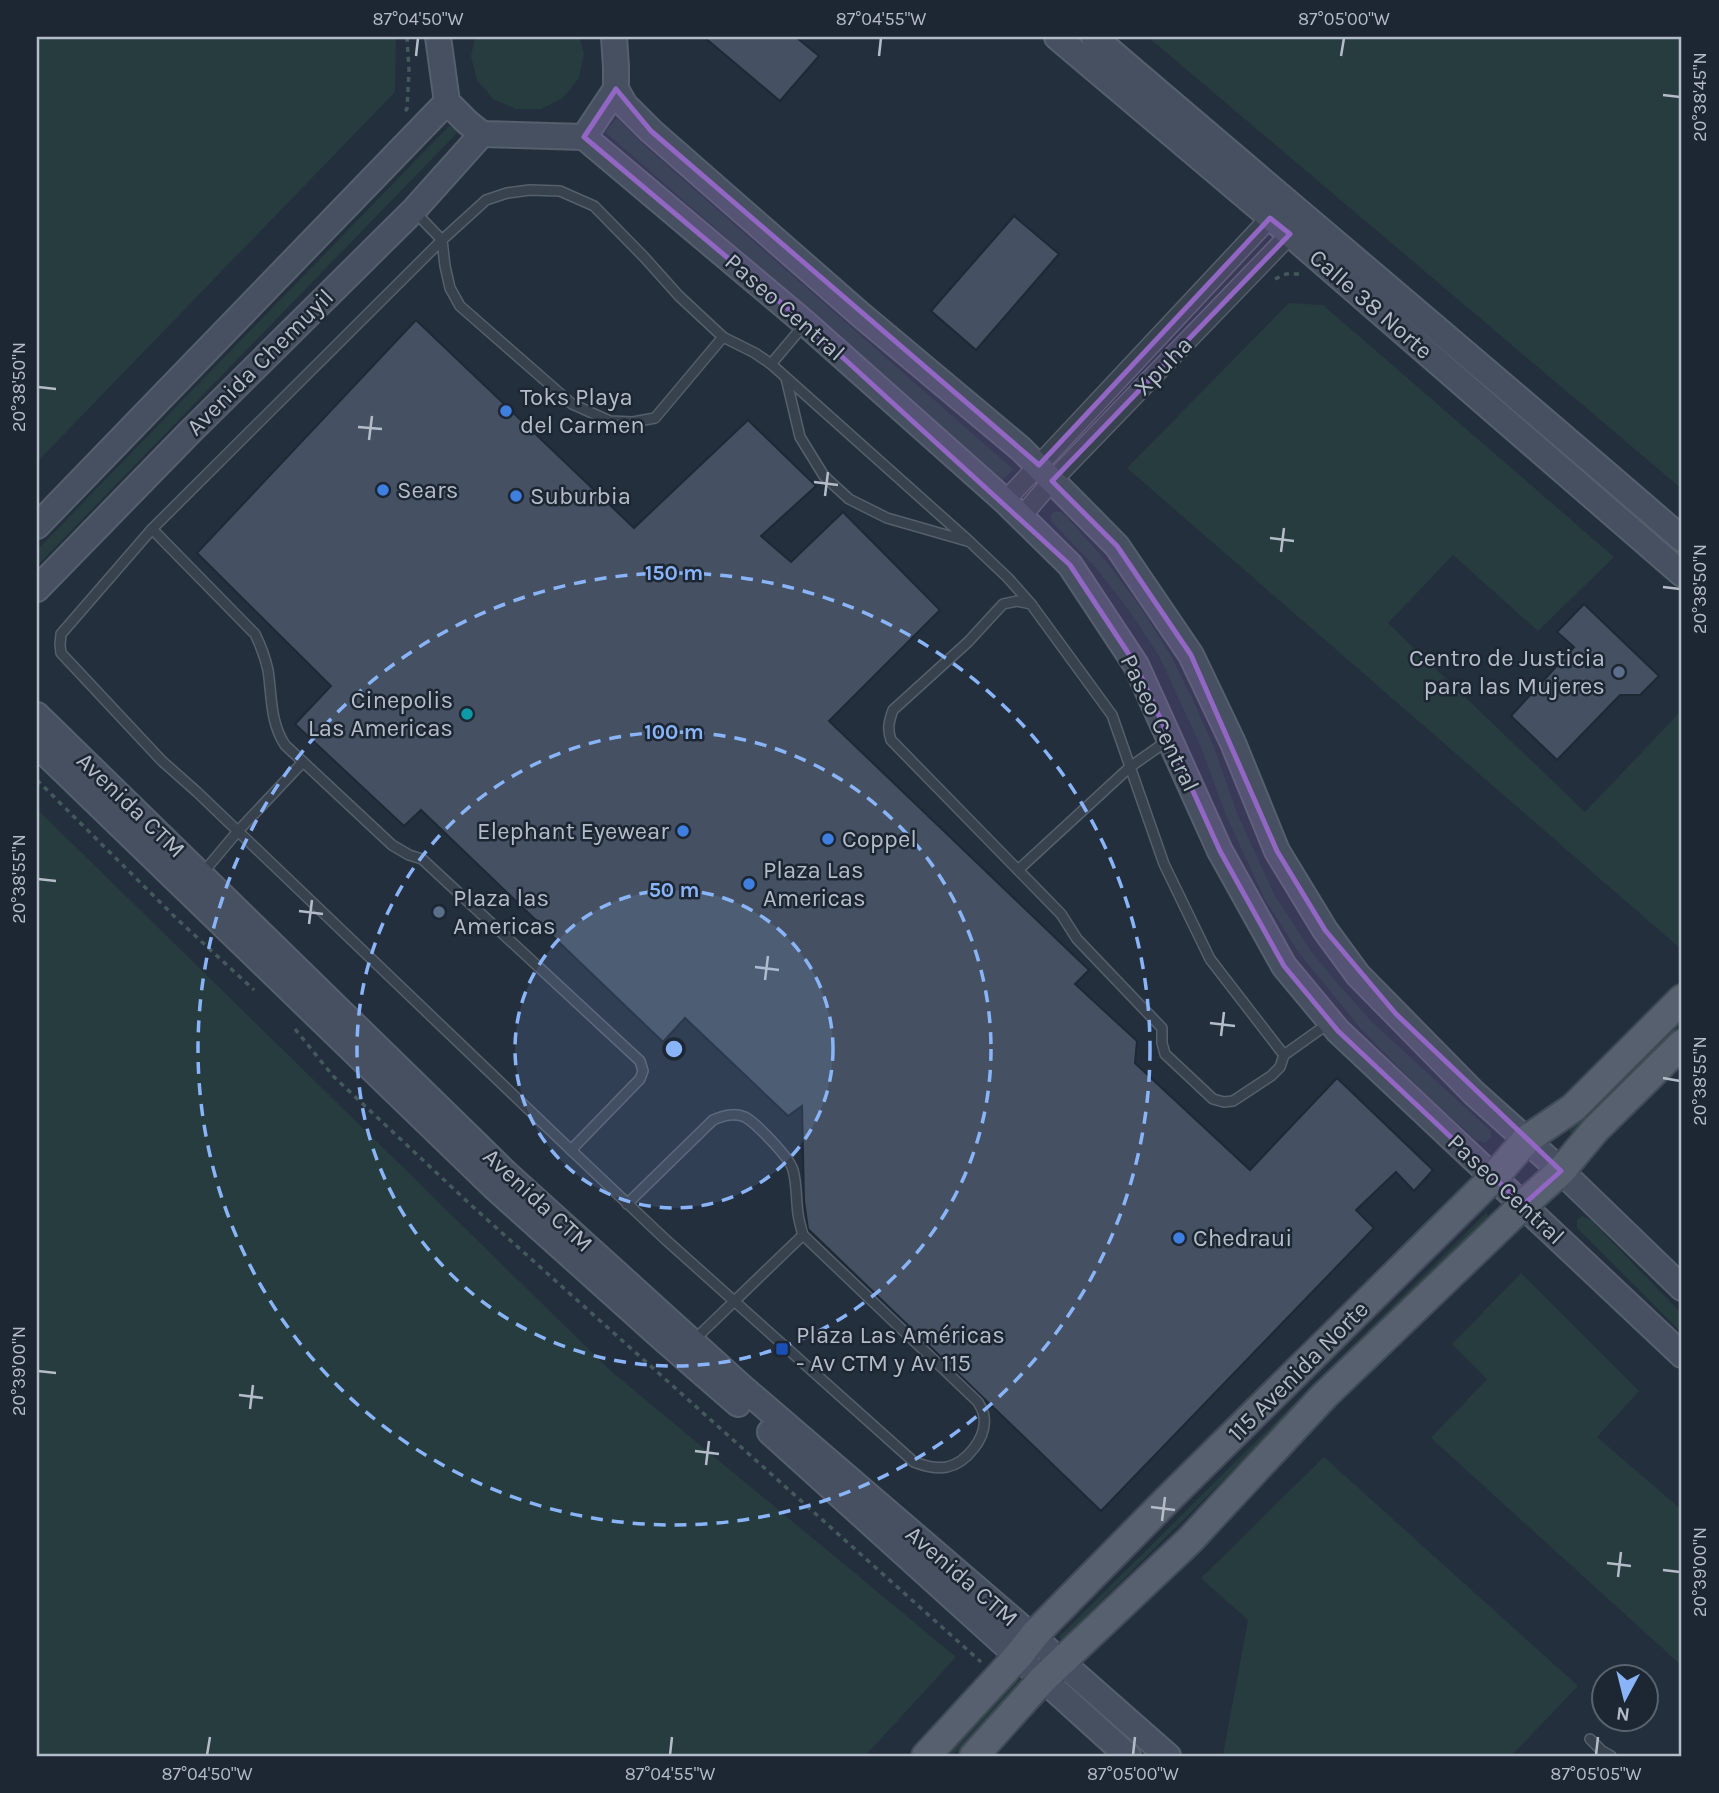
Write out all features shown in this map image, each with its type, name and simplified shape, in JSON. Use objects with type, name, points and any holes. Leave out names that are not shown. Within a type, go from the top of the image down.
[{"type":"main road","points":[[438,37],[447,102],[482,134],[584,137],[616,89],[614,37]]},
{"type":"main road","name":"Calle 38 Norte","points":[[1057,37],[1507,387],[1682,539]]},
{"type":"main road","name":"Calle 38 Norte","points":[[1094,37],[1277,209]]},
{"type":"main road","name":"Paseo Central","points":[[616,89],[625,105],[651,131],[861,315],[1021,449],[1117,546],[1191,655],[1233,743],[1277,852],[1325,930],[1358,975],[1474,1093],[1561,1171],[1682,1288]]},
{"type":"main road","name":"Avenida Chemuyil","points":[[37,526],[447,102]]},
{"type":"main road","name":"Avenida Chemuyil","points":[[37,589],[198,423],[413,211],[482,134]]},
{"type":"main road","name":"Paseo Central","points":[[584,137],[805,323],[1014,509],[1070,565],[1136,665],[1220,851],[1284,966],[1330,1022],[1682,1355]]},
{"type":"main road","name":"Calle 38 Norte","points":[[1298,226],[1682,574]]},
{"type":"main road","name":"Avenida CTM","points":[[37,715],[195,882],[494,1187],[686,1347],[742,1387],[1052,1671]]},
{"type":"main road","name":"Avenida CTM","points":[[37,744],[195,882]]},
{"type":"main road","name":"115 Avenida Norte","points":[[926,1756],[1025,1646],[1163,1504],[1494,1177],[1526,1140],[1573,1108],[1682,999]]},
{"type":"main road","points":[[1561,1171],[1595,1130],[1682,1044]]},
{"type":"main road","name":"115 Avenida Norte","points":[[974,1756],[1052,1671],[1191,1540],[1324,1396],[1561,1171]]},
{"type":"main road","points":[[1052,1671],[1128,1756]]},
{"type":"main road","points":[[1052,1671],[1168,1756]]},
{"type":"street","name":"Xpuha","points":[[1014,509],[1277,209]]},
{"type":"street","name":"Xpuha","points":[[1046,473],[1298,226]]},
{"type":"lane","points":[[627,1204],[713,1119],[726,1115],[747,1118],[791,1164],[803,1235],[978,1402],[985,1417],[982,1435],[973,1450],[956,1464],[945,1467],[930,1468],[914,1462],[627,1204],[162,761],[61,653],[60,645],[61,634],[152,529],[442,240],[486,200],[507,193],[530,190],[560,191],[594,206],[723,337],[771,364],[1008,578],[1031,604],[1112,715],[1164,864],[1210,959],[1284,1055]]},
{"type":"lane","points":[[413,211],[442,240],[444,266],[450,288],[460,306],[572,404],[610,421],[633,422],[654,418],[723,337]]},
{"type":"lane","points":[[771,364],[805,323]]},
{"type":"lane","points":[[786,377],[800,437],[824,476],[849,499],[887,517],[969,541]]},
{"type":"lane","points":[[152,529],[255,634],[264,652],[272,715],[277,733],[285,745],[392,845],[422,859],[640,1061],[643,1071],[640,1079],[571,1150]]},
{"type":"lane","points":[[1031,604],[1017,601],[1003,604],[968,642],[893,710],[888,732],[891,740],[1061,914],[1077,939],[1162,1028],[1165,1054],[1213,1099],[1233,1101],[1272,1076],[1280,1067],[1284,1055],[1330,1022]]},
{"type":"lane","points":[[1018,870],[1130,767],[1170,739]]},
{"type":"lane","points":[[195,882],[238,831],[303,762]]},
{"type":"lane","points":[[686,1347],[803,1235]]},
{"type":"lane","points":[[1590,1739],[1611,1756]]},
{"type":"path","points":[[407,37],[407,108]]},
{"type":"highlighted area","points":[[616,89],[651,131],[1039,465],[1270,218],[1290,234],[1052,481],[1117,546],[1191,655],[1277,851],[1325,930],[1396,1014],[1561,1171],[1523,1205],[1338,1031],[1284,966],[1220,851],[1136,665],[1070,565],[805,323],[584,137]]},
{"type":"green space","points":[[37,37],[396,37],[395,92],[37,462]]},
{"type":"green space","points":[[475,37],[579,37],[584,53],[579,78],[563,98],[541,109],[516,109],[493,99],[477,80],[471,56]]},
{"type":"green space","points":[[1148,37],[1682,37],[1682,489]]},
{"type":"green space","points":[[617,118],[645,146],[1013,469],[1003,480],[605,132]]},
{"type":"green space","points":[[449,126],[457,133],[37,566],[37,550]]},
{"type":"green space","points":[[1332,253],[1682,552],[1682,558],[1329,257]]},
{"type":"green space","points":[[1289,303],[1323,305],[1614,557],[1538,631],[1453,555],[1388,623],[1585,812],[1682,710],[1682,950],[1127,468]]},
{"type":"green space","points":[[1055,511],[1062,512],[1107,562],[1170,654],[1214,747],[1237,813],[1274,894],[1311,951],[1372,1022],[1491,1131],[1491,1137],[1485,1143],[1476,1140],[1425,1094],[1361,1029],[1299,953],[1264,898],[1225,813],[1201,747],[1159,656],[1096,568],[1051,521],[1051,515]]},
{"type":"green space","points":[[37,809],[612,1372],[956,1657],[865,1756],[37,1756]]},
{"type":"green space","points":[[1682,1017],[1682,1024],[1572,1134],[1569,1131]]},
{"type":"green space","points":[[1486,1213],[1489,1217],[1062,1640],[1059,1637]]},
{"type":"green space","points":[[1582,1216],[1591,1220],[1682,1314],[1682,1333],[1577,1228],[1577,1220]]},
{"type":"green space","points":[[1521,1273],[1639,1391],[1597,1437],[1682,1510],[1682,1666],[1431,1438],[1487,1379],[1452,1344]]},
{"type":"green space","points":[[1324,1457],[1578,1686],[1511,1756],[1223,1755],[1248,1620],[1201,1578]]},
{"type":"green space","points":[[1021,1679],[1021,1684],[953,1756],[947,1756],[1016,1680]]},
{"type":"building","points":[[704,37],[796,37],[819,56],[780,101]]},
{"type":"building","points":[[1014,216],[1059,254],[976,350],[931,311]]},
{"type":"building","name":"Plaza Las Americas","points":[[416,320],[634,528],[748,420],[816,486],[761,536],[791,562],[843,512],[940,610],[829,721],[1089,970],[1075,984],[1137,1041],[1135,1063],[1250,1170],[1337,1078],[1433,1170],[1414,1191],[1396,1172],[1356,1210],[1374,1228],[1101,1511],[808,1229],[804,1201],[802,1106],[788,1116],[685,1018],[663,1042],[421,810],[404,826],[295,724],[331,686],[197,553]]},
{"type":"building","points":[[1584,604],[1659,676],[1640,695],[1620,695],[1557,760],[1511,716],[1574,647],[1557,632]]},
{"type":"place","name":"Toks Playa del Carmen","points":[[506,411]]},
{"type":"place","name":"Sears","points":[[383,490]]},
{"type":"place","name":"Suburbia","points":[[516,496]]},
{"type":"place","name":"Centro de Justicia para las Mujeres","points":[[1619,672]]},
{"type":"place","name":"Cinepolis Las Americas","points":[[467,714]]},
{"type":"place","name":"Elephant Eyewear","points":[[683,831]]},
{"type":"place","name":"Coppel","points":[[828,839]]},
{"type":"place","name":"Plaza Las Americas","points":[[749,884]]},
{"type":"place","name":"Plaza las Americas","points":[[439,912]]},
{"type":"place","name":"Chedraui","points":[[1179,1238]]},
{"type":"place","name":"Plaza Las Américas - Av CTM y Av 115","points":[[782,1349]]}]
